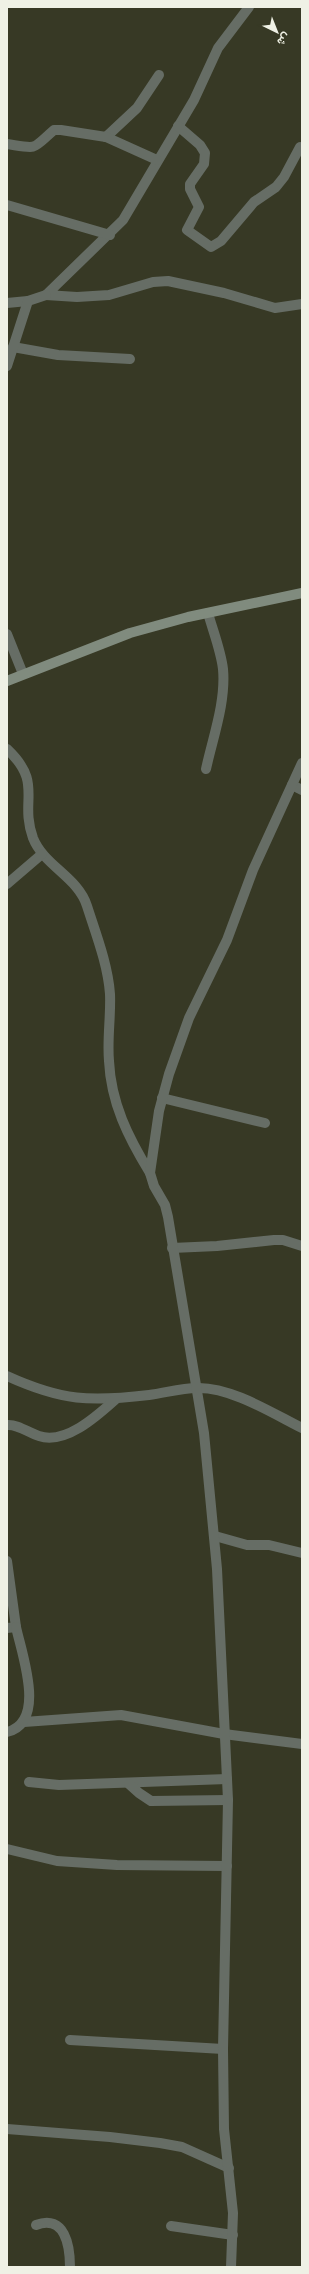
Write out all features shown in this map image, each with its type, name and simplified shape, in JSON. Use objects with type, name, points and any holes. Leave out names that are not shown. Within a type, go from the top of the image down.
[{"type":"main road","points":[[7,681],[130,633],[208,612],[302,593]]},
{"type":"street","points":[[46,295],[110,235],[123,220],[201,86],[218,48],[249,7]]},
{"type":"street","points":[[106,137],[137,108],[159,75]]},
{"type":"street","points":[[178,126],[200,146],[205,157],[204,164],[190,184],[190,189],[199,208],[186,230],[211,247],[221,241],[254,202],[276,187],[284,177],[300,147]]},
{"type":"street","points":[[7,144],[34,148],[40,145],[54,130],[106,137],[157,160]]},
{"type":"street","points":[[7,205],[110,235]]},
{"type":"street","points":[[7,303],[28,301],[46,295],[77,297],[109,295],[153,282],[168,281],[224,293],[275,308],[302,304]]},
{"type":"street","points":[[7,366],[28,301]]},
{"type":"street","points":[[13,346],[58,355],[130,359]]},
{"type":"street","points":[[206,769],[221,704],[223,682],[223,668],[208,612]]},
{"type":"street","points":[[7,634],[23,674]]},
{"type":"street","points":[[7,749],[21,763],[27,774],[31,830],[42,854],[73,884],[87,906],[109,988],[109,1060],[114,1100],[127,1133],[150,1173],[154,1186],[165,1205],[197,1388],[215,1536],[228,1800],[223,2049],[224,2129],[229,2168],[233,2235],[230,2267]]},
{"type":"street","points":[[150,1173],[162,1098],[178,1046],[189,1018],[227,940],[253,870],[302,763]]},
{"type":"street","points":[[292,785],[302,790]]},
{"type":"street","points":[[7,884],[42,854]]},
{"type":"street","points":[[162,1098],[265,1123]]},
{"type":"street","points":[[172,1248],[216,1246],[274,1240],[283,1240],[302,1246]]},
{"type":"street","points":[[7,1376],[65,1397],[94,1399],[117,1398],[197,1388],[216,1390],[252,1403],[302,1428]]},
{"type":"street","points":[[7,1425],[38,1436],[57,1438],[68,1435],[100,1413],[117,1398]]},
{"type":"street","points":[[215,1536],[247,1545],[269,1545],[302,1553]]},
{"type":"street","points":[[7,1561],[12,1627],[28,1684],[29,1712],[24,1722],[19,1727],[7,1732]]},
{"type":"street","points":[[24,1722],[121,1715],[224,1734],[302,1744]]},
{"type":"street","points":[[29,1782],[59,1786],[227,1779]]},
{"type":"street","points":[[129,1784],[138,1793],[152,1801],[228,1800]]},
{"type":"street","points":[[7,1850],[57,1861],[117,1865],[227,1866]]},
{"type":"street","points":[[70,2040],[223,2049]]},
{"type":"street","points":[[7,2129],[110,2137],[160,2143],[182,2147],[229,2168]]},
{"type":"street","points":[[36,2225],[51,2223],[62,2232],[68,2242],[70,2267]]},
{"type":"street","points":[[171,2226],[233,2235]]}]
